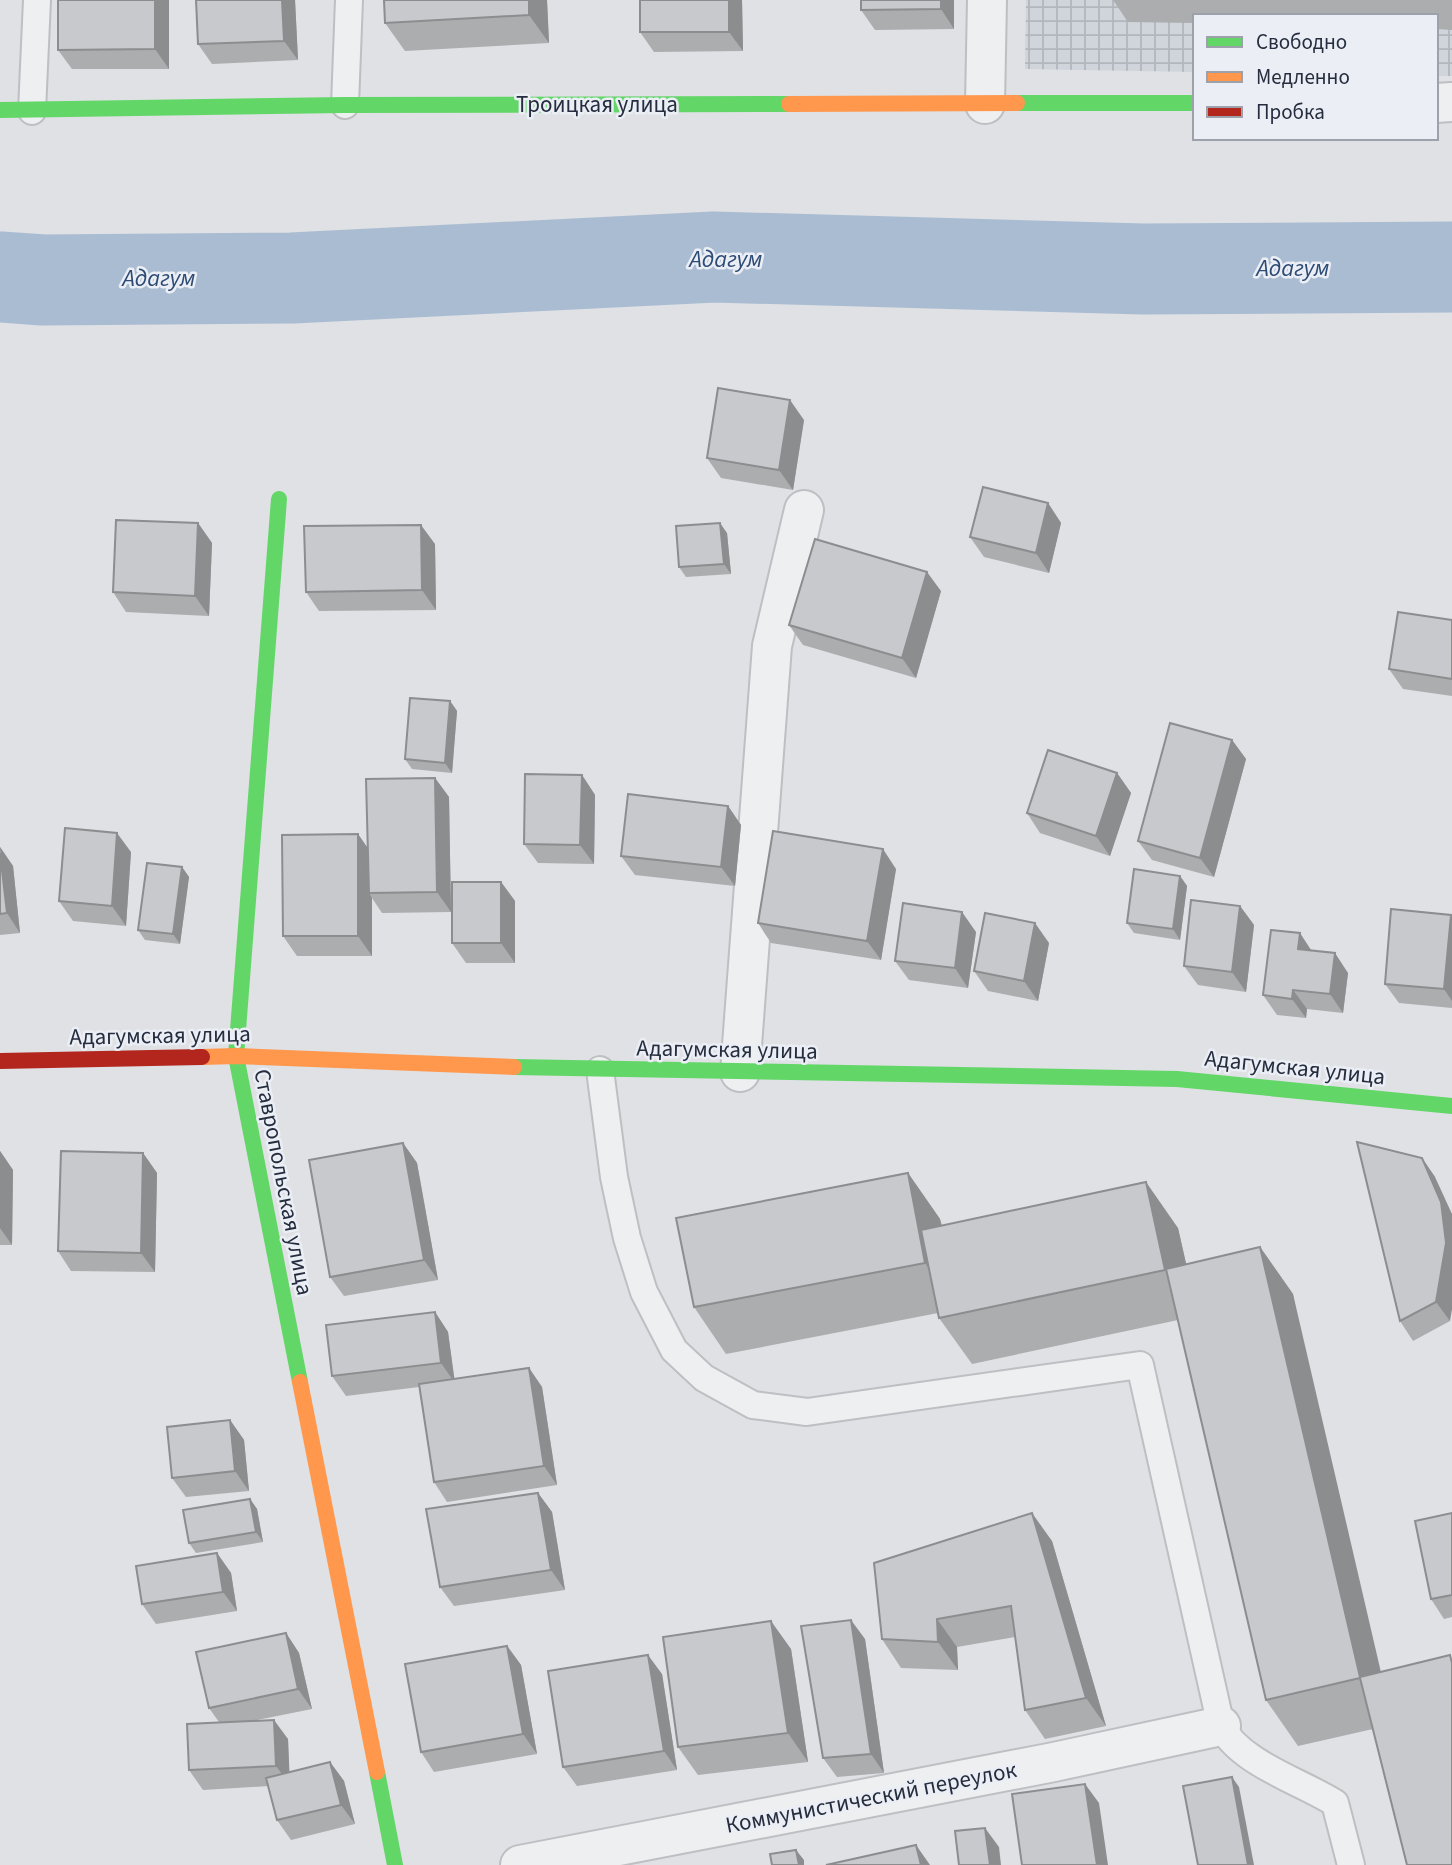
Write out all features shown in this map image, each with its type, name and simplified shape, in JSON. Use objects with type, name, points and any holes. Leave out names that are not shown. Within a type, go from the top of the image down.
[{"type":"street","points":[[985,104],[987,0]]},
{"type":"street","name":"Троицкая улица","points":[[0,110],[345,105],[1193,103]]},
{"type":"street","name":"Ставропольская улица","points":[[279,499],[236,1056],[395,1865]]},
{"type":"street","points":[[740,1072],[772,646],[804,510]]},
{"type":"street","name":"Адагумская улица","points":[[0,1060],[236,1056],[600,1070],[1177,1079],[1452,1106]]},
{"type":"street","name":"Коммунистический переулок","points":[[520,1865],[1054,1762],[1221,1726]]},
{"type":"lane","points":[[32,111],[37,0]]},
{"type":"lane","points":[[345,105],[349,0]]},
{"type":"lane","points":[[600,1070],[614,1177],[627,1238],[643,1292],[674,1350],[704,1378],[753,1405],[807,1412],[1140,1365],[1221,1726],[1227,1738],[1245,1753],[1335,1803],[1351,1865]]},
{"type":"shaded area","points":[[1026,0],[1452,0],[1452,76],[1438,76],[1438,14],[1193,14],[1193,72],[1025,69]]},
{"type":"building","points":[[58,0],[155,0],[155,49],[58,50]]},
{"type":"building","points":[[196,0],[282,0],[284,41],[198,44]]},
{"type":"building","points":[[384,0],[529,0],[529,15],[385,23]]},
{"type":"building","points":[[640,0],[729,0],[729,32],[640,32]]},
{"type":"building","points":[[861,0],[941,0],[941,9],[861,10]]},
{"type":"building","points":[[718,388],[790,400],[779,470],[707,458]]},
{"type":"building","points":[[983,487],[1048,503],[1036,553],[970,537]]},
{"type":"building","points":[[116,520],[198,523],[195,596],[113,592]]},
{"type":"building","points":[[720,523],[724,564],[679,567],[676,526]]},
{"type":"building","points":[[421,525],[422,590],[306,592],[304,526]]},
{"type":"building","points":[[815,539],[927,572],[902,658],[789,625]]},
{"type":"building","points":[[1398,612],[1452,620],[1452,679],[1389,669]]},
{"type":"building","points":[[410,698],[450,701],[445,763],[405,759]]},
{"type":"building","points":[[1170,723],[1232,740],[1200,858],[1138,841]]},
{"type":"building","points":[[1048,750],[1117,773],[1096,836],[1027,813]]},
{"type":"building","points":[[525,774],[582,775],[580,845],[524,844]]},
{"type":"building","points":[[435,778],[437,892],[369,893],[366,779]]},
{"type":"building","points":[[628,794],[728,806],[721,867],[621,856]]},
{"type":"building","points":[[65,828],[117,833],[112,906],[59,901]]},
{"type":"building","points":[[773,831],[883,849],[867,941],[758,923]]},
{"type":"building","points":[[358,834],[358,936],[283,936],[282,835]]},
{"type":"building","points":[[0,853],[7,913],[0,914]]},
{"type":"building","points":[[147,863],[182,867],[173,934],[138,930]]},
{"type":"building","points":[[1134,869],[1180,876],[1173,929],[1127,923]]},
{"type":"building","points":[[452,882],[501,882],[501,943],[452,943]]},
{"type":"building","points":[[1191,900],[1240,906],[1232,972],[1184,966]]},
{"type":"building","points":[[903,903],[962,912],[955,968],[895,961]]},
{"type":"building","points":[[1391,909],[1451,915],[1444,989],[1385,984]]},
{"type":"building","points":[[985,913],[1035,923],[1024,981],[974,971]]},
{"type":"building","points":[[1271,930],[1300,933],[1298,949],[1335,953],[1330,994],[1293,990],[1292,999],[1263,995]]},
{"type":"building","points":[[1357,1142],[1422,1158],[1441,1202],[1446,1243],[1436,1302],[1400,1321]]},
{"type":"building","points":[[403,1143],[424,1260],[330,1277],[309,1160]]},
{"type":"building","points":[[61,1151],[143,1153],[141,1253],[58,1251]]},
{"type":"building","points":[[908,1173],[925,1263],[694,1307],[676,1218]]},
{"type":"building","points":[[1146,1182],[1165,1270],[939,1318],[921,1230]]},
{"type":"building","points":[[1260,1247],[1360,1677],[1450,1655],[1452,1865],[1407,1865],[1360,1678],[1266,1700],[1166,1269]]},
{"type":"building","points":[[435,1312],[441,1363],[332,1376],[326,1325]]},
{"type":"building","points":[[529,1368],[544,1466],[434,1482],[419,1384]]},
{"type":"building","points":[[230,1420],[235,1471],[172,1478],[167,1427]]},
{"type":"building","points":[[538,1493],[551,1570],[440,1587],[426,1509]]},
{"type":"building","points":[[250,1499],[256,1532],[189,1543],[183,1510]]},
{"type":"building","points":[[1032,1513],[1086,1698],[1025,1710],[1011,1606],[937,1619],[938,1642],[882,1639],[874,1563]]},
{"type":"building","points":[[1452,1513],[1452,1595],[1431,1599],[1415,1521]]},
{"type":"building","points":[[217,1553],[223,1592],[142,1604],[136,1566]]},
{"type":"building","points":[[851,1620],[871,1754],[823,1758],[801,1626]]},
{"type":"building","points":[[771,1621],[788,1733],[678,1747],[663,1637]]},
{"type":"building","points":[[286,1633],[298,1689],[209,1708],[196,1652]]},
{"type":"building","points":[[507,1646],[523,1734],[421,1752],[405,1664]]},
{"type":"building","points":[[648,1655],[664,1751],[563,1767],[548,1671]]},
{"type":"building","points":[[274,1720],[276,1766],[189,1770],[187,1724]]},
{"type":"building","points":[[330,1762],[341,1805],[277,1820],[266,1778]]},
{"type":"building","points":[[1232,1777],[1248,1865],[1198,1865],[1183,1786]]},
{"type":"building","points":[[1085,1784],[1097,1865],[1022,1865],[1012,1794]]},
{"type":"building","points":[[985,1828],[990,1865],[959,1865],[955,1831]]},
{"type":"building","points":[[916,1845],[921,1865],[826,1865]]},
{"type":"building","points":[[796,1850],[799,1865],[772,1865],[770,1854]]},
{"type":"waterway","name":"Адагум","points":[[0,277],[43,280],[292,278],[714,257],[1143,269],[1452,267]]},
{"type":"traffic: fast","points":[[1017,103],[1193,103]]},
{"type":"traffic: fast","points":[[0,110],[345,105],[789,104]]},
{"type":"traffic: fast","points":[[279,499],[236,1056],[300,1382]]},
{"type":"traffic: fast","points":[[514,1067],[1177,1079],[1452,1106]]},
{"type":"traffic: fast","points":[[377,1772],[395,1865]]},
{"type":"traffic: slow","points":[[789,104],[1017,103]]},
{"type":"traffic: slow","points":[[202,1057],[514,1067]]},
{"type":"traffic: slow","points":[[300,1382],[377,1772]]},
{"type":"traffic: jam","points":[[0,1061],[202,1057]]}]
